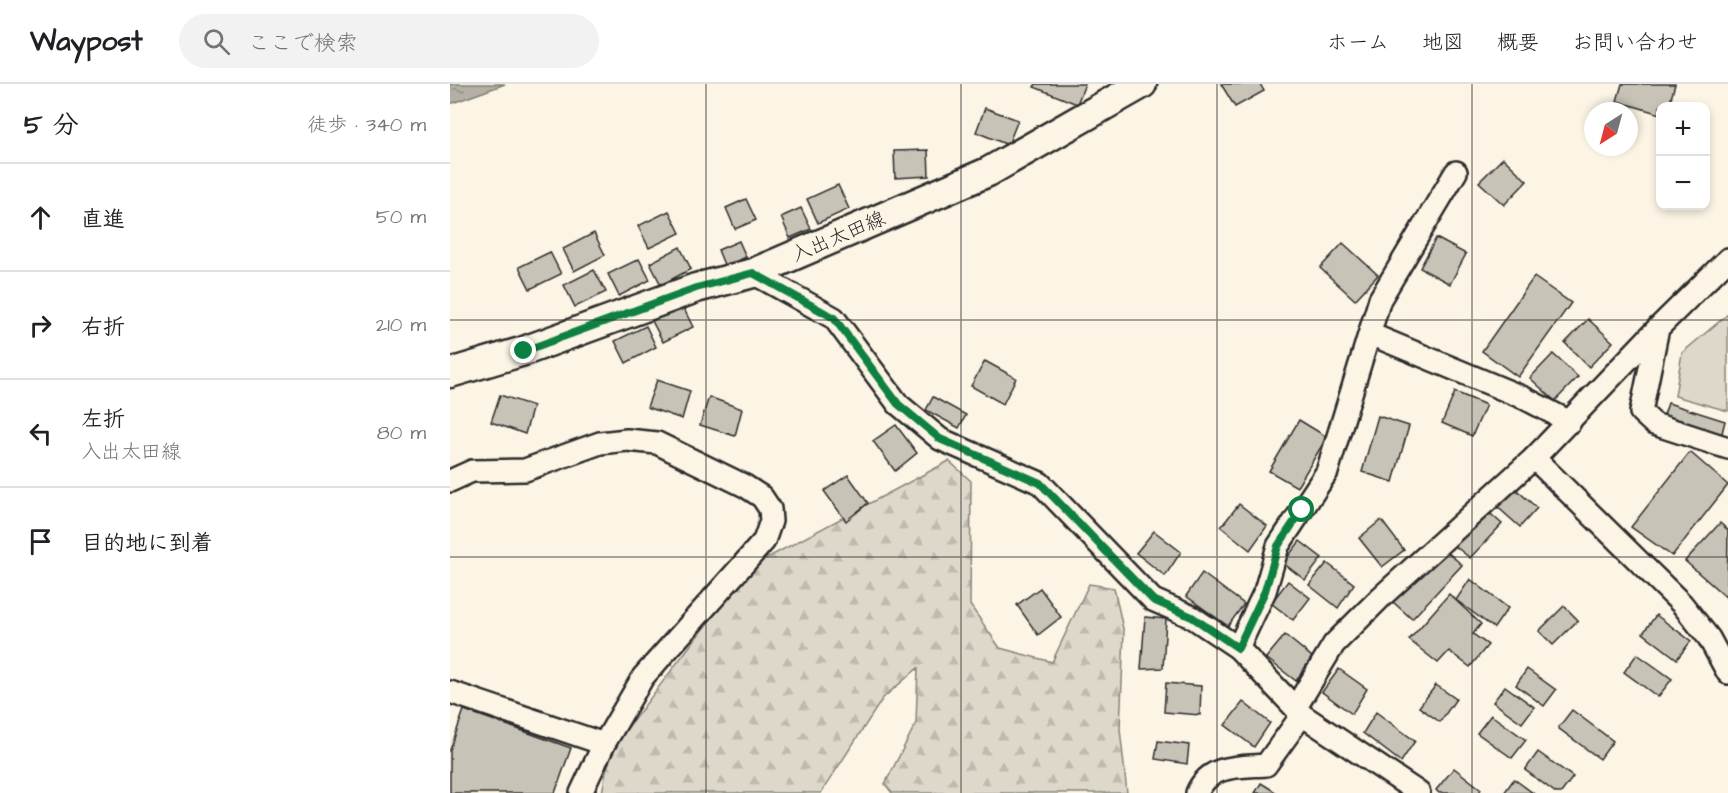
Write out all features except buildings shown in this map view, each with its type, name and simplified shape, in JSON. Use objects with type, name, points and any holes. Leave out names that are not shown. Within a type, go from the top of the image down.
[{"type":"main road","name":"入出太田線","points":[[450,373],[524,351],[696,288],[753,273],[988,172],[1142,84]]},
{"type":"street","points":[[1238,648],[1265,591],[1278,546],[1327,472],[1380,299],[1456,172]]},
{"type":"street","points":[[1197,793],[1201,784],[1215,772],[1266,765],[1299,711],[1334,644],[1381,597],[1534,458],[1658,328],[1728,259]]},
{"type":"street","points":[[753,273],[834,318],[898,404],[940,439],[1040,483],[1153,600],[1192,617],[1238,648],[1299,711],[1419,793]]},
{"type":"street","points":[[1658,328],[1641,412],[1644,418],[1654,424],[1728,448]]},
{"type":"street","points":[[1370,334],[1524,398],[1570,422]]},
{"type":"street","points":[[450,481],[472,471],[525,470],[600,443],[627,440],[657,442],[746,486],[762,497],[770,509],[771,521],[764,541],[643,677],[604,744],[581,793]]},
{"type":"street","points":[[1534,458],[1682,604],[1709,638],[1728,673]]},
{"type":"street","points":[[450,692],[604,744]]},
{"type":"green space","points":[[1728,314],[1728,411],[1675,396],[1682,353]]},
{"type":"green space","points":[[949,461],[971,481],[970,605],[1000,648],[1052,662],[1089,584],[1114,588],[1124,633],[1120,729],[1127,793],[892,793],[885,784],[916,723],[918,668],[883,698],[821,793],[602,793],[610,751],[750,567]]},
{"type":"water","points":[[450,84],[505,84],[450,104]]},
{"type":"route","points":[[524,351],[696,288],[753,273],[834,318],[898,404],[940,439],[1040,483],[1071,518],[1153,600],[1192,617],[1238,648],[1251,625],[1265,591],[1278,546],[1302,510]]}]
